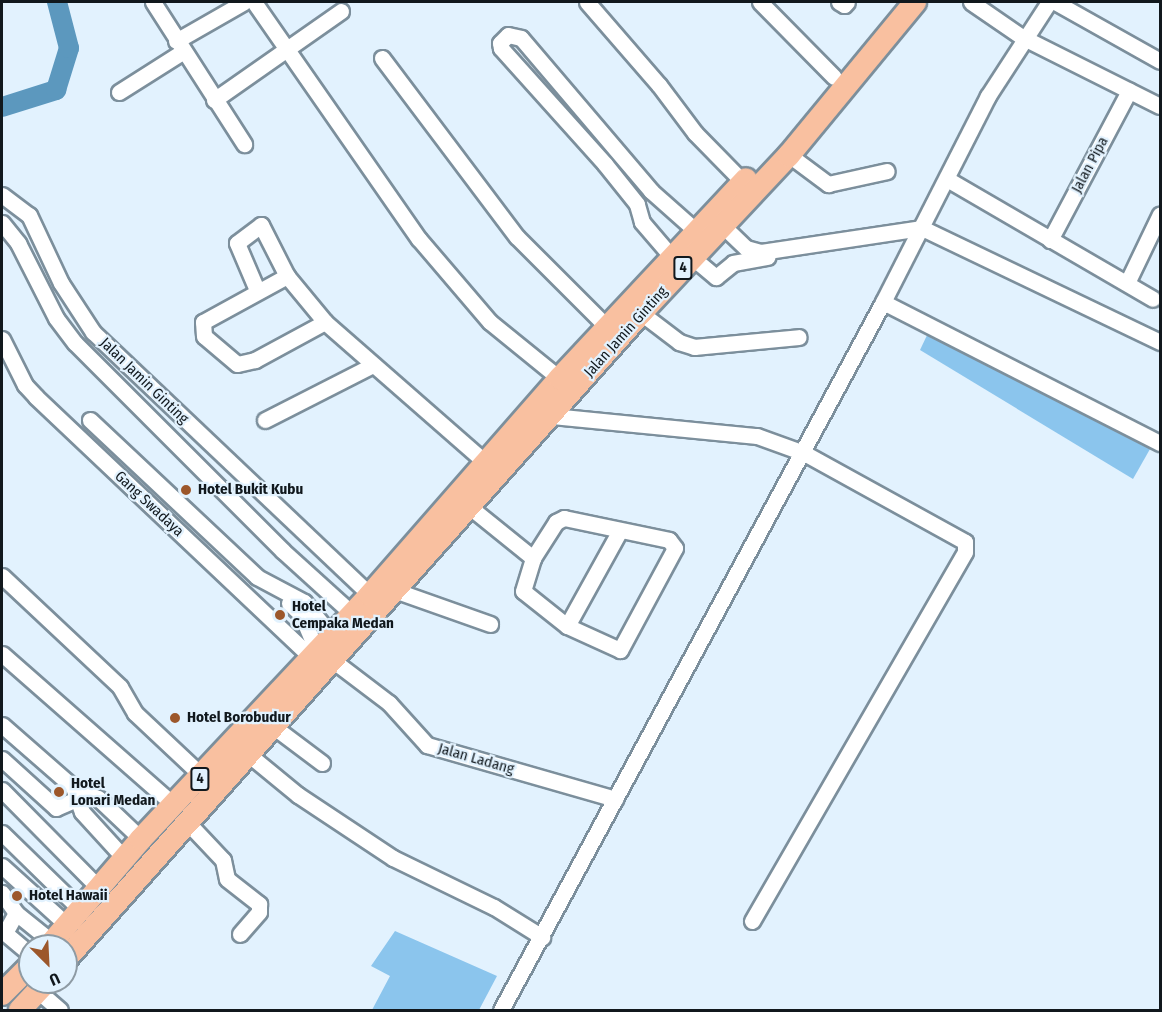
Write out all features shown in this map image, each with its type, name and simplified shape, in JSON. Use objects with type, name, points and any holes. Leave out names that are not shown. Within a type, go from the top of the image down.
[{"type":"highway","name":"Jalan Jamin Ginting","points":[[382,597],[486,463],[641,313],[682,257],[695,230],[743,182],[897,2]]},
{"type":"highway","name":"Jalan Jamin Ginting","points":[[64,934],[98,887],[141,839],[322,650],[382,597],[471,508],[552,416],[567,384],[607,327],[682,257],[723,226],[789,155],[915,2]]},
{"type":"highway","name":"Jalan Jamin Ginting","points":[[65,934],[188,823],[274,727],[322,650]]},
{"type":"highway","points":[[2,993],[18,978]]},
{"type":"highway","points":[[20,1011],[35,994]]},
{"type":"street","points":[[153,2],[179,46],[244,144]]},
{"type":"street","points":[[119,92],[179,46],[244,2]]},
{"type":"street","points":[[254,2],[419,239],[461,291],[490,322],[567,384]]},
{"type":"street","points":[[587,2],[659,85],[695,133],[743,182]]},
{"type":"street","points":[[760,2],[834,77]]},
{"type":"street","points":[[839,2],[844,5],[847,2]]},
{"type":"street","points":[[971,2],[1022,37],[1161,106]]},
{"type":"street","points":[[501,1011],[804,453],[1022,37],[1048,2]]},
{"type":"street","points":[[1054,2],[1161,61]]},
{"type":"street","points":[[214,100],[341,11]]},
{"type":"street","points":[[695,230],[651,191],[521,38],[508,35],[500,46],[605,164],[637,204],[642,222],[682,257],[716,277],[735,262],[920,231]]},
{"type":"street","points":[[382,58],[517,237],[607,327]]},
{"type":"street","points":[[528,80],[545,67]]},
{"type":"street","name":"Jalan Pipa","points":[[1050,240],[1129,91]]},
{"type":"street","points":[[553,107],[569,94]]},
{"type":"street","points":[[581,137],[594,125]]},
{"type":"street","points":[[605,164],[618,153]]},
{"type":"street","points":[[789,155],[828,184],[887,171]]},
{"type":"street","points":[[947,179],[1153,299]]},
{"type":"street","points":[[637,204],[651,191]]},
{"type":"street","name":"Jalan Jamin Ginting","points":[[2,195],[29,215],[66,291],[93,332],[300,530],[382,597]]},
{"type":"street","points":[[1127,284],[1161,214]]},
{"type":"street","points":[[257,290],[236,244],[260,218],[287,276],[325,322],[486,463]]},
{"type":"street","name":"Jalan Jamin Ginting","points":[[2,223],[18,243],[56,318],[75,343],[283,551],[358,619]]},
{"type":"street","points":[[723,226],[746,248],[761,252],[920,231],[1161,342]]},
{"type":"street","points":[[287,276],[206,318],[201,327],[204,336],[237,364],[255,360],[325,322]]},
{"type":"street","points":[[883,302],[1161,443]]},
{"type":"street","points":[[641,313],[679,342],[694,347],[799,337]]},
{"type":"street","name":"Gang Swadaya","points":[[2,339],[25,386],[46,408],[322,650]]},
{"type":"street","points":[[265,420],[373,365]]},
{"type":"street","points":[[552,416],[757,436],[804,453],[963,540],[966,548],[752,921]]},
{"type":"street","points":[[90,420],[237,559],[301,614],[322,650]]},
{"type":"street","points":[[471,508],[532,558]]},
{"type":"street","points":[[562,518],[619,532],[669,540],[675,548],[625,647],[614,649],[567,626],[522,591],[532,558],[562,518]]},
{"type":"street","points":[[283,551],[300,530]]},
{"type":"street","points":[[567,626],[619,532]]},
{"type":"street","points":[[312,577],[330,556]]},
{"type":"street","points":[[2,576],[120,687],[129,718],[199,780]]},
{"type":"street","points":[[275,590],[304,602],[322,650]]},
{"type":"street","points":[[382,597],[490,624]]},
{"type":"street","name":"Jalan Ladang","points":[[322,650],[389,703],[427,745],[615,799]]},
{"type":"street","points":[[2,654],[174,805]]},
{"type":"street","points":[[2,725],[77,799],[124,858]]},
{"type":"street","points":[[274,727],[322,763]]},
{"type":"street","points":[[248,754],[298,795],[393,858],[494,907],[542,937]]},
{"type":"street","points":[[2,759],[56,808],[77,799],[98,798],[141,839]]},
{"type":"street","points":[[2,790],[98,887]]},
{"type":"street","points":[[77,799],[98,798]]},
{"type":"street","points":[[188,823],[223,860],[227,879],[259,904],[259,912],[240,934]]},
{"type":"street","points":[[2,833],[62,934]]},
{"type":"street","points":[[2,866],[61,934]]},
{"type":"street","points":[[2,893],[16,913],[59,934]]},
{"type":"street","points":[[16,913],[5,933],[18,944]]},
{"type":"street","points":[[2,946],[13,947],[18,953]]},
{"type":"street","points":[[48,994],[60,1011]]},
{"type":"shaded area","points":[[929,331],[1154,442],[1133,479],[920,350]]},
{"type":"shaded area","points":[[395,931],[497,976],[479,1010],[372,1010],[390,976],[371,966]]},
{"type":"waterway","points":[[2,107],[56,90],[69,48],[57,2]]},
{"type":"place","name":"Hotel Bukit Kubu","points":[[186,490]]},
{"type":"place","name":"Hotel Cempaka Medan","points":[[280,615]]},
{"type":"place","name":"Hotel Borobudur","points":[[175,718]]},
{"type":"place","name":"Hotel Lonari Medan","points":[[59,792]]},
{"type":"place","name":"Hotel Hawaii","points":[[17,896]]}]
